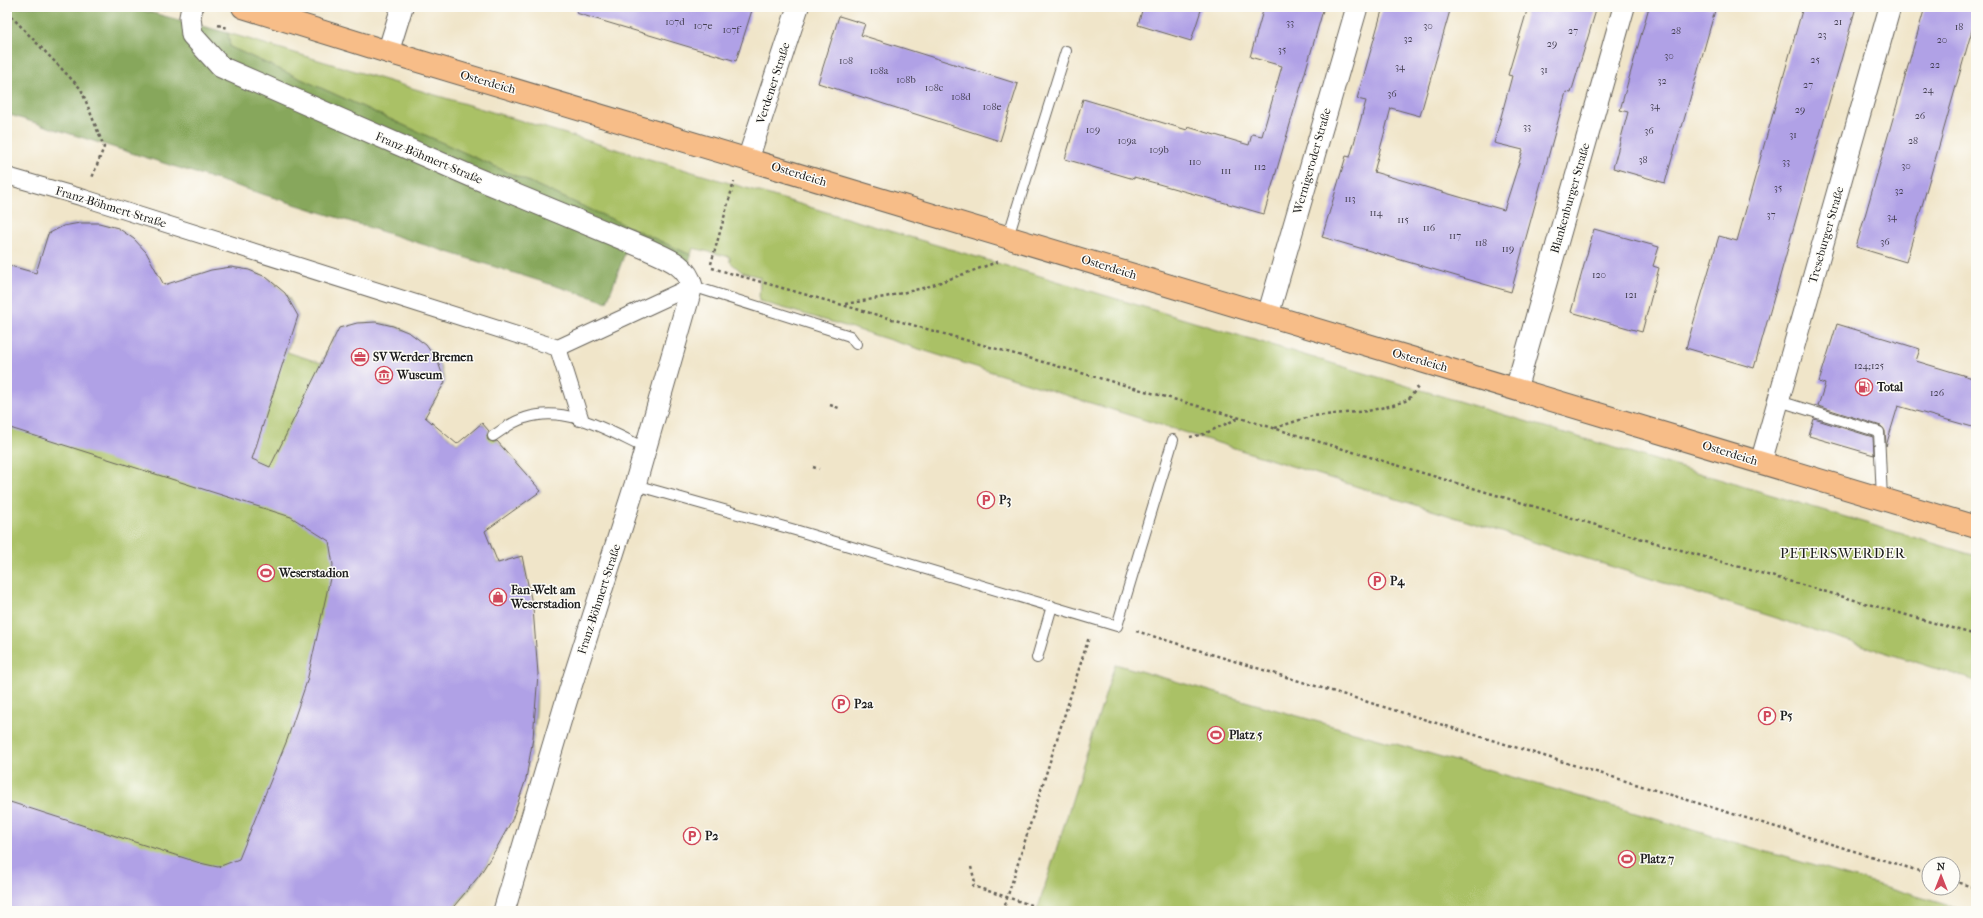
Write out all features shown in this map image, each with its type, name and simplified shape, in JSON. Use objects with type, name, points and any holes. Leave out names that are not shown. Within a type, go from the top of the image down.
[{"type":"main road","name":"Osterdeich","points":[[243,7],[388,52],[1976,526]]},
{"type":"street","name":"Franz-Böhmert-Straße","points":[[192,7],[190,17],[192,35],[221,67],[473,177],[647,248],[683,269],[690,275],[692,286],[635,485],[566,702],[504,911]]},
{"type":"street","points":[[388,52],[402,7]]},
{"type":"street","name":"Verdener Straße","points":[[748,159],[798,7]]},
{"type":"street","name":"Wernigeroder Straße","points":[[1268,315],[1357,7]]},
{"type":"street","name":"Blankenburger Straße","points":[[1516,388],[1624,7]]},
{"type":"street","name":"Treseburger Straße","points":[[1761,462],[1890,7]]},
{"type":"street","name":"Franz-Böhmert-Straße","points":[[7,176],[84,198],[558,348]]},
{"type":"street","points":[[580,418],[558,348],[692,286]]},
{"type":"lane","points":[[1008,237],[1066,51]]},
{"type":"lane","points":[[692,286],[850,336],[856,344]]},
{"type":"lane","points":[[1779,401],[1879,432],[1882,498]]},
{"type":"lane","points":[[494,436],[510,424],[532,416],[558,414],[580,418],[645,448]]},
{"type":"lane","points":[[635,485],[1117,626],[1173,440]]},
{"type":"lane","points":[[1036,658],[1052,606]]},
{"type":"path","points":[[7,12],[81,89],[104,147],[84,198]]},
{"type":"path","points":[[713,253],[734,182]]},
{"type":"path","points":[[843,304],[885,297],[927,287],[1006,259]]},
{"type":"path","points":[[710,267],[1275,428],[1639,538],[1976,635]]},
{"type":"path","points":[[1275,428],[1312,416],[1368,411],[1393,405],[1408,400],[1419,385]]},
{"type":"path","points":[[830,405],[839,408]]},
{"type":"path","points":[[1173,440],[1204,434],[1240,418]]},
{"type":"path","points":[[813,467],[819,470]]},
{"type":"path","points":[[1003,911],[1095,619]]},
{"type":"path","points":[[1117,626],[1921,872]]},
{"type":"path","points":[[971,868],[975,882],[973,886],[1034,906]]},
{"type":"path","points":[[1961,883],[1976,888]]},
{"type":"green space","points":[[7,7],[130,7],[228,33],[230,47],[691,255],[686,272],[629,242],[607,302],[7,114]]},
{"type":"green space","points":[[228,33],[1976,556],[1976,681],[852,328],[759,301],[760,277],[742,272],[730,262],[730,257],[693,248],[691,255],[230,47]]},
{"type":"green space","name":"Weserstadion","points":[[80,223],[107,225],[118,229],[136,241],[143,250],[157,273],[146,309],[176,318],[189,277],[215,270],[239,269],[262,275],[273,282],[290,300],[298,316],[287,352],[321,363],[339,328],[362,323],[384,323],[411,334],[427,346],[433,353],[439,363],[445,382],[425,417],[457,444],[482,423],[541,491],[485,531],[498,563],[522,556],[530,595],[535,634],[537,674],[536,713],[531,751],[522,789],[508,826],[489,861],[466,894],[450,911],[7,911],[7,265],[35,273],[48,234],[63,226]]},
{"type":"green space","name":"Platz 5","points":[[1115,664],[1547,787],[1967,911],[1037,911]]},
{"type":"building","points":[[577,7],[753,7],[736,61],[576,13]]},
{"type":"building","points":[[1143,7],[1202,7],[1191,41],[1138,25]]},
{"type":"building","points":[[1264,7],[1324,7],[1264,214],[1065,159],[1083,99],[1187,130],[1188,127],[1249,145],[1252,134],[1262,136],[1282,66],[1250,57]]},
{"type":"building","points":[[1383,7],[1451,7],[1420,116],[1391,108],[1374,172],[1504,210],[1523,150],[1494,143],[1512,76],[1508,75],[1528,7],[1597,7],[1571,93],[1566,92],[1511,292],[1322,237],[1346,156],[1350,157],[1366,101],[1357,99]]},
{"type":"building","points":[[1649,7],[1716,7],[1665,183],[1613,168],[1628,112],[1620,110]]},
{"type":"building","points":[[1803,7],[1856,7],[1754,368],[1686,348],[1719,236],[1737,241]]},
{"type":"building","points":[[1925,7],[1976,7],[1976,16],[1906,262],[1856,247]]},
{"type":"building","points":[[839,16],[865,24],[861,35],[1018,84],[1000,141],[818,83]]},
{"type":"building","name":"Weserstadion","points":[[80,223],[99,223],[118,228],[134,239],[146,252],[164,285],[211,270],[231,267],[249,270],[266,277],[285,293],[298,316],[252,459],[270,467],[339,328],[357,323],[376,322],[393,326],[410,333],[426,345],[438,362],[445,382],[425,417],[457,444],[482,423],[489,431],[487,436],[488,440],[493,442],[497,441],[541,491],[485,531],[498,563],[522,556],[533,608],[538,674],[533,738],[526,779],[512,820],[496,849],[479,876],[450,911],[7,911],[7,801],[200,863],[218,867],[239,859],[287,740],[307,681],[333,565],[329,541],[291,517],[7,427],[7,265],[36,273],[48,234],[63,226]]},
{"type":"building","points":[[1594,229],[1659,247],[1653,266],[1659,268],[1642,332],[1571,312]]},
{"type":"building","points":[[1837,324],[1920,349],[1916,361],[1976,379],[1976,428],[1898,406],[1886,446],[1885,431],[1881,426],[1818,406],[1825,384],[1819,382]]},
{"type":"building","points":[[1814,419],[1873,437],[1874,455],[1809,436]]},
{"type":"place","name":"SV Werder Bremen","points":[[360,357]]},
{"type":"place","name":"Wuseum","points":[[384,375]]},
{"type":"place","name":"Total","points":[[1864,387]]},
{"type":"place","name":"P3","points":[[986,500]]},
{"type":"place","name":"Weserstadion","points":[[266,573]]},
{"type":"place","name":"P4","points":[[1377,581]]},
{"type":"place","name":"Fan-Welt am Weserstadion","points":[[498,597]]},
{"type":"place","name":"P2a","points":[[841,704]]},
{"type":"place","name":"P5","points":[[1767,716]]},
{"type":"place","name":"Platz 5","points":[[1216,735]]},
{"type":"place","name":"P2","points":[[692,836]]},
{"type":"place","name":"Platz 7","points":[[1627,859]]},
{"type":"district","name":"PETERSWERDER","points":[[1843,553]]}]
